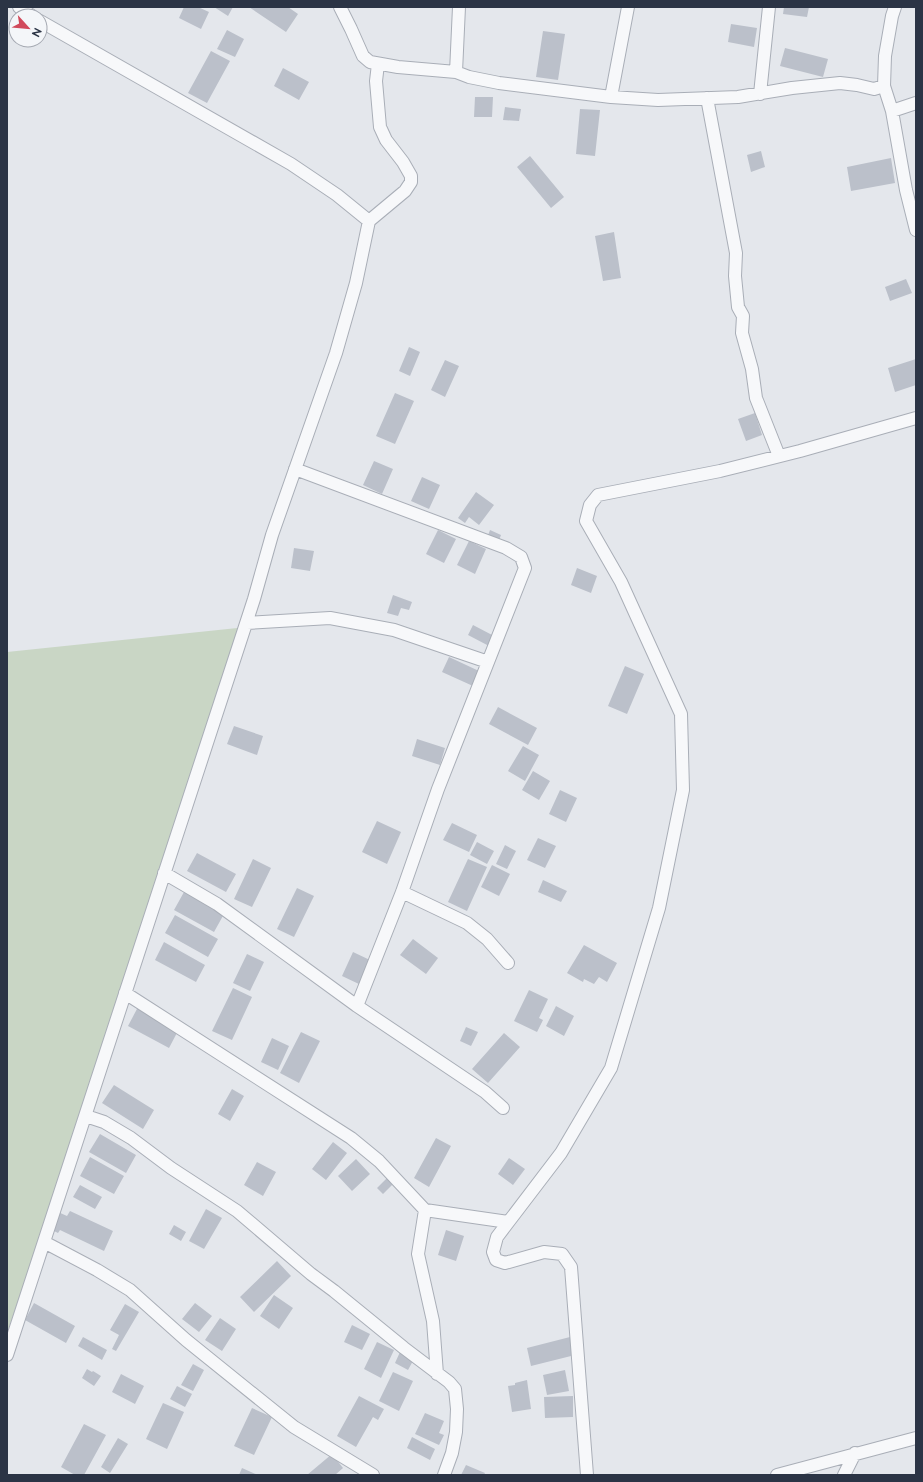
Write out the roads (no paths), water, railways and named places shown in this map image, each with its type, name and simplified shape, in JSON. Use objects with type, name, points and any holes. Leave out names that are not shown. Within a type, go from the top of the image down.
[{"type":"street","points":[[340,7],[363,56],[370,62],[398,67],[456,72],[499,83],[611,97],[658,100],[738,97],[792,88],[840,83],[857,85],[874,90],[884,86]]},
{"type":"street","points":[[456,72],[459,7]]},
{"type":"street","points":[[611,97],[628,7]]},
{"type":"street","points":[[760,94],[769,7]]},
{"type":"street","points":[[895,7],[885,56],[884,86],[892,111],[906,190],[916,230]]},
{"type":"street","points":[[48,26],[291,164],[337,195],[369,221]]},
{"type":"street","points":[[7,1355],[247,623],[272,535],[336,353],[356,283],[369,221],[405,191],[411,182],[411,176],[404,162],[386,140],[380,127],[376,81],[378,64]]},
{"type":"street","points":[[707,98],[736,253],[738,307],[743,316],[742,332],[752,369],[756,398],[780,456]]},
{"type":"street","points":[[892,111],[916,103]]},
{"type":"street","points":[[587,1475],[571,1267],[562,1254],[544,1252],[505,1263],[496,1260],[493,1252],[497,1237],[562,1153],[611,1068],[659,908],[683,790],[681,714],[621,582],[586,521],[590,505],[598,495],[720,471],[916,418]]},
{"type":"street","points":[[295,470],[506,548],[520,557],[525,568],[438,789],[402,892],[357,1006]]},
{"type":"street","points":[[247,623],[330,618],[394,630],[488,662]]},
{"type":"street","points":[[164,873],[217,904],[357,1006],[485,1092],[503,1108]]},
{"type":"street","points":[[402,892],[467,923],[487,939],[508,963]]},
{"type":"street","points":[[125,993],[351,1138],[379,1161],[425,1210],[508,1222]]},
{"type":"street","points":[[86,1116],[104,1122],[126,1135],[171,1168],[237,1211],[311,1274],[440,1370],[454,1389],[457,1409],[456,1432],[452,1452],[444,1475]]},
{"type":"street","points":[[425,1210],[418,1254],[433,1321],[440,1370]]},
{"type":"street","points":[[44,1242],[97,1270],[130,1290],[186,1340],[294,1427],[373,1475]]},
{"type":"street","points":[[777,1475],[916,1438]]},
{"type":"street","points":[[844,1475],[855,1453]]}]
